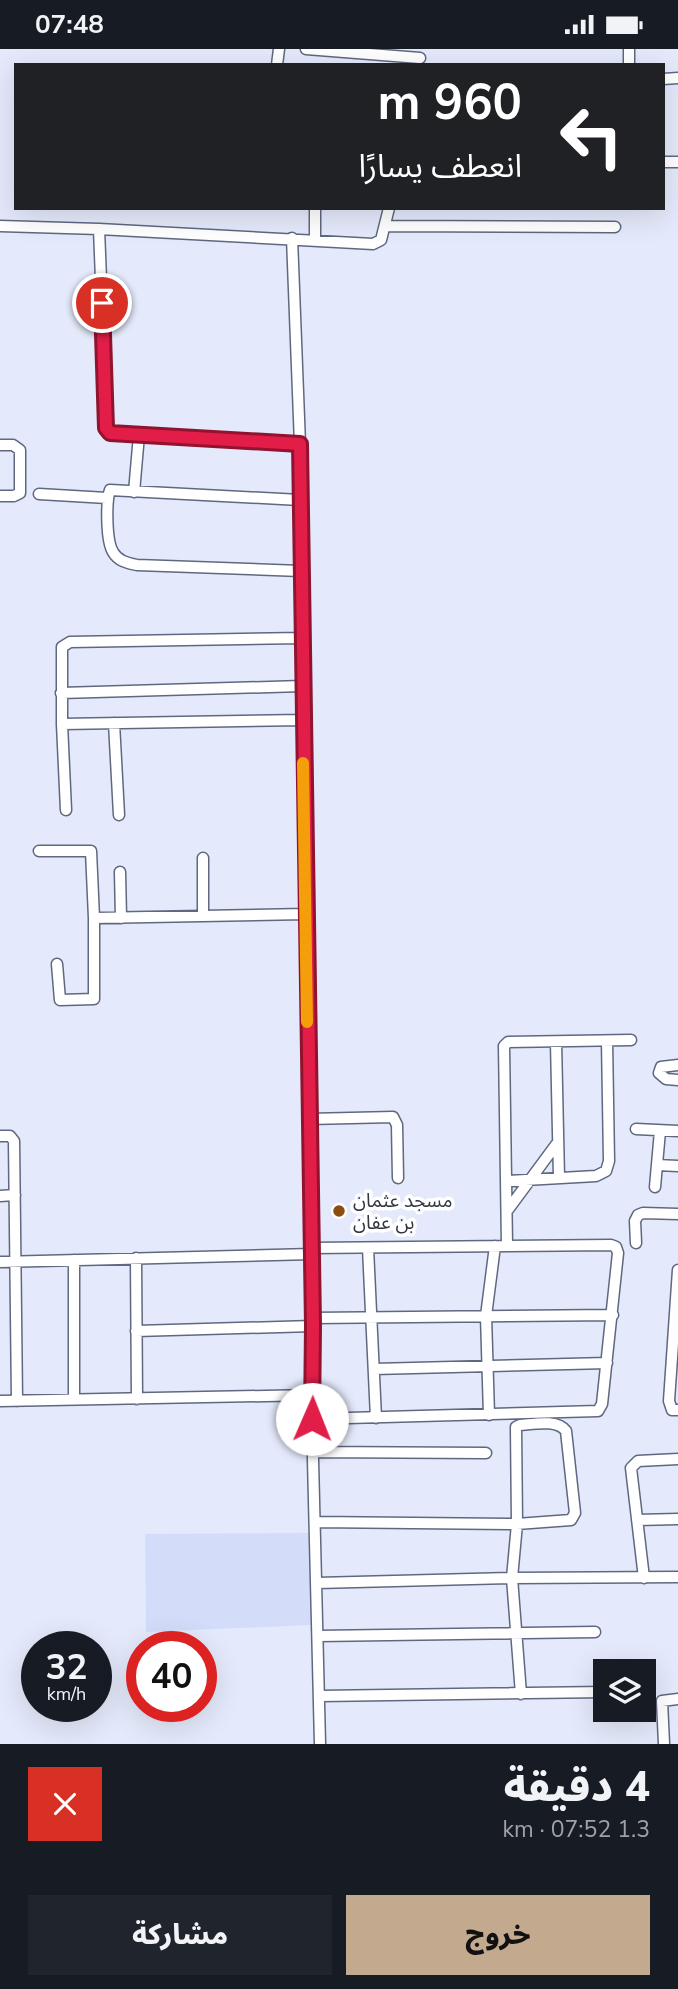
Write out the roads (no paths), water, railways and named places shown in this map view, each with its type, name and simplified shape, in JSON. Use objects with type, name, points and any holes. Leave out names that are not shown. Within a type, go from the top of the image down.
[{"type":"street","points":[[306,49],[386,60],[420,57]]},
{"type":"street","points":[[315,210],[315,240]]},
{"type":"street","points":[[0,226],[376,244],[381,240],[389,210]]},
{"type":"street","points":[[385,226],[615,227]]},
{"type":"street","points":[[99,229],[106,428],[110,433],[300,444]]},
{"type":"street","points":[[292,238],[300,444],[313,1322],[312,1419],[320,1744]]},
{"type":"street","points":[[134,492],[139,435]]},
{"type":"street","points":[[0,445],[13,445],[20,450],[20,493],[0,496]]},
{"type":"street","points":[[300,500],[110,490],[107,498],[109,543],[120,560],[137,565],[301,571]]},
{"type":"street","points":[[39,493],[107,498]]},
{"type":"street","points":[[66,810],[61,693],[62,647],[71,642],[302,638]]},
{"type":"street","points":[[61,693],[303,686]]},
{"type":"street","points":[[62,724],[303,720]]},
{"type":"street","points":[[114,723],[119,815]]},
{"type":"street","points":[[39,851],[91,851],[94,999],[60,1000],[57,964]]},
{"type":"street","points":[[203,858],[203,916]]},
{"type":"street","points":[[120,872],[121,918]]},
{"type":"street","points":[[94,919],[305,913]]},
{"type":"street","points":[[507,1246],[503,1046],[508,1042],[631,1040]]},
{"type":"street","points":[[507,1181],[600,1175],[608,1167],[607,1041]]},
{"type":"street","points":[[556,1042],[559,1178]]},
{"type":"street","points":[[678,1065],[661,1067],[659,1073],[666,1079],[678,1080]]},
{"type":"street","points":[[309,1119],[393,1117],[397,1125],[398,1178]]},
{"type":"street","points":[[636,1129],[678,1132]]},
{"type":"street","points":[[655,1187],[660,1131]]},
{"type":"street","points":[[0,1136],[10,1136],[13,1141],[18,1401]]},
{"type":"street","points":[[507,1211],[558,1142]]},
{"type":"street","points":[[657,1165],[678,1166]]},
{"type":"street","points":[[0,1196],[15,1195]]},
{"type":"street","points":[[636,1243],[635,1221],[638,1215],[678,1214]]},
{"type":"street","points":[[489,1415],[486,1316],[495,1246]]},
{"type":"street","points":[[0,1262],[368,1248],[616,1247],[618,1253],[613,1314],[603,1404],[598,1411],[312,1419]]},
{"type":"street","points":[[368,1248],[376,1418]]},
{"type":"street","points":[[136,1258],[137,1399]]},
{"type":"street","points":[[74,1260],[74,1400]]},
{"type":"street","points":[[678,1270],[669,1401],[672,1410],[678,1410]]},
{"type":"street","points":[[136,1331],[372,1318],[613,1314]]},
{"type":"street","points":[[374,1369],[607,1363]]},
{"type":"street","points":[[0,1401],[313,1395]]},
{"type":"street","points":[[315,1522],[517,1524],[571,1520],[575,1516],[566,1431],[561,1425],[516,1427],[517,1524],[512,1578],[521,1693]]},
{"type":"street","points":[[313,1452],[486,1453]]},
{"type":"street","points":[[644,1578],[632,1465],[638,1461],[678,1458]]},
{"type":"street","points":[[638,1520],[678,1519]]},
{"type":"street","points":[[317,1583],[678,1577]]},
{"type":"street","points":[[318,1636],[517,1631],[595,1632]]},
{"type":"street","points":[[320,1696],[593,1692]]},
{"type":"street","points":[[664,1744],[662,1701],[678,1699]]},
{"type":"place","name":"مسجد عثمان بن عفان","points":[[339,1211]]}]
